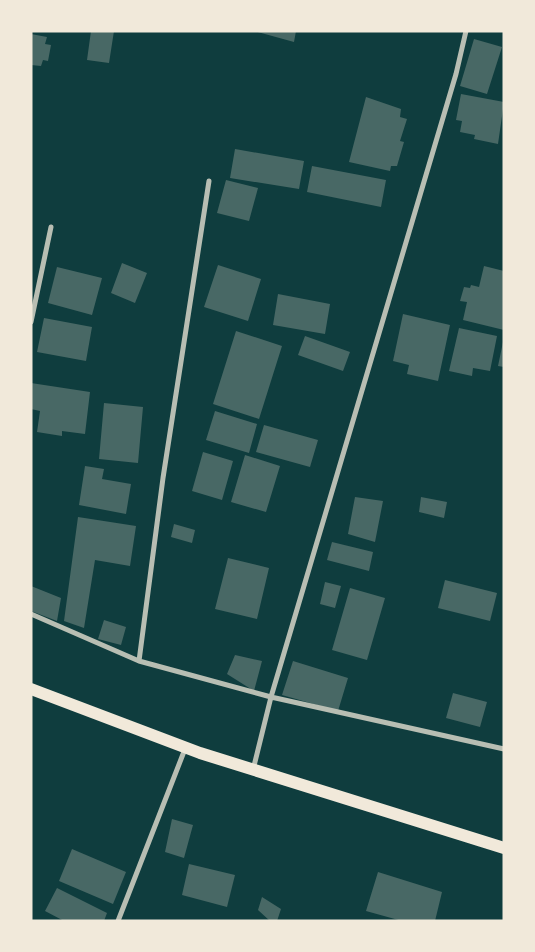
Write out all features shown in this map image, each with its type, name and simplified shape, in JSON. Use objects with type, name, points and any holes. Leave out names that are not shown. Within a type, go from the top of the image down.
[{"type":"main road","points":[[31,689],[186,748],[504,848]]},
{"type":"street","points":[[253,770],[271,698],[456,74],[466,31]]},
{"type":"street","points":[[139,661],[163,478],[209,182]]},
{"type":"street","points":[[31,322],[51,226]]},
{"type":"street","points":[[31,614],[139,661],[271,698],[504,749]]},
{"type":"street","points":[[118,921],[186,748]]},
{"type":"building","points":[[91,31],[114,31],[109,63],[87,60]]},
{"type":"building","points":[[254,31],[296,31],[294,42]]},
{"type":"building","points":[[31,34],[47,37],[45,44],[51,45],[48,61],[43,60],[41,66],[31,65]]},
{"type":"building","points":[[474,39],[502,47],[487,94],[460,86]]},
{"type":"building","points":[[461,94],[504,102],[498,144],[474,139],[475,135],[460,132],[462,121],[456,120]]},
{"type":"building","points":[[366,97],[401,109],[400,117],[407,119],[400,141],[404,142],[397,166],[391,166],[390,171],[349,162]]},
{"type":"building","points":[[235,149],[304,161],[299,189],[230,178]]},
{"type":"building","points":[[312,166],[386,180],[381,207],[307,192]]},
{"type":"building","points":[[226,180],[258,188],[249,221],[217,213]]},
{"type":"building","points":[[122,263],[147,273],[135,303],[111,293]]},
{"type":"building","points":[[218,265],[261,279],[248,321],[204,307]]},
{"type":"building","points":[[484,266],[504,271],[504,330],[463,320],[467,302],[460,301],[464,287],[470,288],[471,285],[479,287]]},
{"type":"building","points":[[57,267],[102,278],[92,315],[48,303]]},
{"type":"building","points":[[278,294],[330,304],[325,334],[273,325]]},
{"type":"building","points":[[403,314],[450,325],[438,381],[407,374],[409,365],[393,361]]},
{"type":"building","points":[[44,318],[92,327],[86,361],[37,352]]},
{"type":"building","points":[[459,328],[497,336],[490,371],[473,368],[472,376],[449,371]]},
{"type":"building","points":[[236,331],[282,346],[259,419],[213,404]]},
{"type":"building","points":[[305,336],[350,352],[343,371],[298,355]]},
{"type":"building","points":[[504,342],[504,367],[498,366]]},
{"type":"building","points":[[31,383],[90,392],[85,434],[62,431],[62,436],[37,432],[40,411],[31,409]]},
{"type":"building","points":[[104,403],[143,407],[138,463],[99,459]]},
{"type":"building","points":[[215,411],[257,424],[249,453],[206,440]]},
{"type":"building","points":[[264,425],[318,440],[310,467],[256,452]]},
{"type":"building","points":[[203,452],[233,461],[222,500],[192,491]]},
{"type":"building","points":[[245,455],[280,466],[266,512],[231,502]]},
{"type":"building","points":[[85,466],[104,469],[102,479],[131,484],[126,514],[79,505]]},
{"type":"building","points":[[355,497],[383,501],[375,542],[348,534]]},
{"type":"building","points":[[421,497],[447,502],[444,518],[419,512]]},
{"type":"building","points":[[78,517],[136,526],[130,566],[95,560],[84,628],[64,621]]},
{"type":"building","points":[[174,524],[195,530],[192,543],[171,537]]},
{"type":"building","points":[[332,542],[373,552],[369,571],[327,560]]},
{"type":"building","points":[[228,558],[269,568],[257,619],[215,609]]},
{"type":"building","points":[[445,580],[497,593],[490,621],[438,608]]},
{"type":"building","points":[[325,582],[341,586],[335,608],[320,604]]},
{"type":"building","points":[[31,586],[61,598],[57,621],[31,611]]},
{"type":"building","points":[[350,588],[385,598],[367,660],[332,650]]},
{"type":"building","points":[[104,620],[126,627],[121,645],[98,639]]},
{"type":"building","points":[[235,655],[262,661],[254,691],[227,674]]},
{"type":"building","points":[[293,661],[348,678],[338,711],[282,695]]},
{"type":"building","points":[[453,693],[487,702],[480,727],[446,718]]},
{"type":"building","points":[[172,819],[193,825],[184,858],[165,852]]},
{"type":"building","points":[[72,849],[126,872],[113,904],[59,881]]},
{"type":"building","points":[[189,864],[235,875],[227,907],[182,895]]},
{"type":"building","points":[[378,872],[442,892],[435,921],[402,921],[366,911]]},
{"type":"building","points":[[57,888],[107,913],[104,921],[64,921],[45,911]]},
{"type":"building","points":[[262,897],[281,909],[277,921],[270,921],[258,910]]}]
